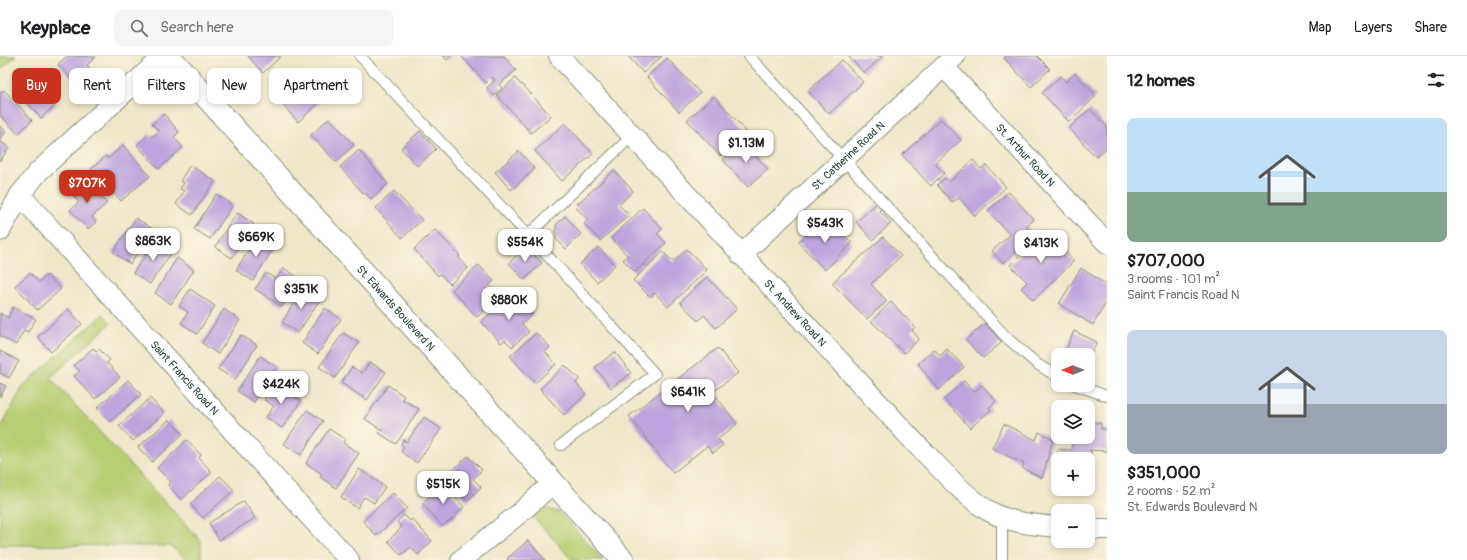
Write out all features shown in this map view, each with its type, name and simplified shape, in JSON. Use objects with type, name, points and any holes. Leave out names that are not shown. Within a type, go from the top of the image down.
[{"type":"street","points":[[0,231],[20,195],[38,172],[164,56]]},
{"type":"street","name":"St. Edwards Boulevard N","points":[[170,56],[623,560]]},
{"type":"street","name":"St. Andrew Road N","points":[[559,56],[917,445],[973,500],[990,512],[1002,517],[1037,525],[1051,526]]},
{"type":"street","name":"St. Catherine Road N","points":[[741,255],[950,61]]},
{"type":"street","name":"St. Arthur Road N","points":[[950,61],[1107,243]]},
{"type":"street","name":"Saint Francis Road N","points":[[20,195],[349,560]]},
{"type":"street","points":[[461,560],[521,512],[554,482]]},
{"type":"street","points":[[1095,529],[1107,529]]},
{"type":"lane","points":[[360,56],[528,235],[655,374],[561,445]]},
{"type":"lane","points":[[752,57],[1007,338],[1037,364],[1051,373]]},
{"type":"lane","points":[[528,235],[632,136]]},
{"type":"lane","points":[[1095,392],[1107,396]]},
{"type":"lane","points":[[1002,517],[1002,560]]},
{"type":"green space","points":[[0,56],[16,56],[0,70]]},
{"type":"green space","points":[[103,314],[111,323],[50,378],[201,541],[201,560],[187,560],[171,546],[0,545],[0,429],[23,386]]},
{"type":"green space","points":[[544,508],[559,512],[603,560],[572,560],[531,514]]},
{"type":"building","points":[[67,56],[96,57],[87,65],[89,68],[69,68],[69,76],[58,64]]},
{"type":"building","points":[[248,56],[281,56],[263,73],[261,68],[259,68]]},
{"type":"building","points":[[443,56],[451,56],[447,60]]},
{"type":"building","points":[[461,56],[504,56],[516,70],[499,85],[502,88],[494,96],[487,88],[495,80],[492,77],[486,83]]},
{"type":"building","points":[[628,56],[662,56],[643,73]]},
{"type":"building","points":[[848,56],[883,56],[864,73]]},
{"type":"building","points":[[1006,56],[1037,56],[1050,69],[1031,87],[1004,58]]},
{"type":"building","points":[[667,58],[700,93],[679,112],[647,77]]},
{"type":"building","points":[[842,60],[863,82],[829,114],[808,91]]},
{"type":"building","points":[[1075,73],[1096,96],[1069,122],[1042,93],[1061,76],[1066,82]]},
{"type":"building","points":[[515,78],[551,116],[531,133],[497,95]]},
{"type":"building","points":[[4,90],[12,99],[12,104],[17,104],[32,120],[18,134],[0,115],[0,93]]},
{"type":"building","points":[[714,96],[746,131],[720,156],[687,120]]},
{"type":"building","points":[[28,104],[55,104],[56,105],[41,118]]},
{"type":"building","points":[[282,104],[318,104],[298,122]]},
{"type":"building","points":[[1090,109],[1107,127],[1107,147],[1096,157],[1069,128]]},
{"type":"building","points":[[164,114],[179,132],[174,137],[183,147],[159,169],[137,145],[149,134],[152,137],[159,131],[152,124]]},
{"type":"building","points":[[329,118],[354,145],[336,162],[311,135]]},
{"type":"building","points":[[941,119],[961,140],[935,164],[944,173],[931,186],[902,155]]},
{"type":"building","points":[[565,123],[593,154],[562,181],[535,151]]},
{"type":"building","points":[[0,126],[6,131],[0,139]]},
{"type":"building","points":[[420,131],[436,149],[417,166],[401,148]]},
{"type":"building","points":[[0,141],[9,148],[0,161]]},
{"type":"building","points":[[743,142],[768,169],[748,187],[723,160]]},
{"type":"building","points":[[123,145],[150,176],[121,201],[91,169],[106,156],[108,159]]},
{"type":"building","points":[[359,150],[388,184],[371,199],[364,192],[363,193],[340,167]]},
{"type":"building","points":[[519,151],[535,169],[511,190],[495,172]]},
{"type":"building","points":[[973,160],[981,169],[986,165],[1006,187],[975,216],[959,198],[952,202],[937,185],[945,178],[949,182]]},
{"type":"building","points":[[190,165],[215,181],[192,215],[176,204],[184,191],[180,189],[184,183],[180,181]]},
{"type":"building","points":[[614,170],[633,191],[619,205],[629,215],[600,241],[584,224],[588,220],[575,206]]},
{"type":"building","points":[[85,179],[107,203],[92,217],[96,222],[88,229],[70,210],[79,202],[71,193]]},
{"type":"building","points":[[394,191],[422,220],[402,238],[376,208]]},
{"type":"building","points":[[1009,192],[1034,220],[1026,226],[1033,234],[1003,263],[992,251],[1010,235],[988,211]]},
{"type":"building","points":[[216,194],[233,205],[210,239],[194,229]]},
{"type":"building","points":[[877,203],[882,208],[879,210],[891,223],[873,240],[856,222]]},
{"type":"building","points":[[643,208],[662,229],[657,234],[666,243],[635,272],[623,260],[628,256],[611,238]]},
{"type":"building","points":[[237,213],[254,224],[232,258],[215,247]]},
{"type":"building","points":[[565,216],[581,234],[566,249],[556,239],[556,225]]},
{"type":"building","points":[[136,218],[153,229],[130,264],[113,252]]},
{"type":"building","points":[[822,220],[829,227],[833,223],[852,243],[825,270],[798,242]]},
{"type":"building","points":[[435,230],[460,256],[458,257],[468,268],[450,284],[440,274],[438,276],[414,249]]},
{"type":"building","points":[[1045,230],[1074,261],[1033,300],[1021,288],[1027,282],[1010,265]]},
{"type":"building","points":[[258,235],[275,246],[253,281],[236,270]]},
{"type":"building","points":[[883,237],[901,256],[871,284],[887,301],[867,319],[832,283]]},
{"type":"building","points":[[156,239],[173,250],[150,284],[133,273]]},
{"type":"building","points":[[526,247],[542,263],[524,280],[509,263]]},
{"type":"building","points":[[598,247],[615,265],[597,282],[580,264]]},
{"type":"building","points":[[687,249],[707,270],[668,307],[655,293],[650,297],[633,280],[663,252],[673,262]]},
{"type":"building","points":[[177,258],[194,270],[171,304],[155,293]]},
{"type":"building","points":[[479,265],[494,281],[489,285],[500,297],[477,317],[452,290]]},
{"type":"building","points":[[284,268],[300,279],[282,307],[255,289],[266,273],[276,279]]},
{"type":"building","points":[[1081,268],[1107,285],[1107,301],[1093,325],[1059,304]]},
{"type":"building","points":[[30,273],[39,282],[47,275],[61,289],[37,310],[15,286]]},
{"type":"building","points":[[707,277],[737,309],[716,328],[704,315],[698,321],[680,302]]},
{"type":"building","points":[[304,287],[321,298],[298,333],[282,322]]},
{"type":"building","points":[[190,289],[215,306],[197,334],[181,323],[188,312],[179,306]]},
{"type":"building","points":[[513,292],[533,314],[522,324],[529,332],[512,347],[505,340],[501,343],[481,322]]},
{"type":"building","points":[[891,302],[915,327],[912,330],[919,339],[904,353],[871,321]]},
{"type":"building","points":[[13,307],[36,319],[28,332],[24,330],[16,345],[0,336],[0,313],[8,318]]},
{"type":"building","points":[[325,308],[341,319],[318,354],[302,343]]},
{"type":"building","points":[[68,309],[82,324],[51,352],[38,337]]},
{"type":"building","points":[[224,309],[240,320],[218,354],[202,343]]},
{"type":"building","points":[[985,323],[1002,342],[983,358],[966,340]]},
{"type":"building","points":[[1074,331],[1097,342],[1094,348],[1067,348]]},
{"type":"building","points":[[343,333],[359,343],[335,378],[319,367]]},
{"type":"building","points":[[536,333],[550,347],[545,352],[556,364],[535,383],[510,356]]},
{"type":"building","points":[[241,335],[257,345],[235,380],[218,369]]},
{"type":"building","points":[[93,348],[96,351],[99,349],[110,360],[107,363],[120,377],[95,399],[74,376],[80,371],[74,365]]},
{"type":"building","points":[[718,348],[738,373],[713,392],[737,424],[718,439],[723,445],[713,453],[707,446],[673,473],[629,416]]},
{"type":"building","points":[[934,349],[940,356],[947,349],[964,367],[939,390],[918,364]]},
{"type":"building","points":[[0,351],[19,361],[9,378],[0,373]]},
{"type":"building","points":[[615,352],[631,373],[611,388],[595,367]]},
{"type":"building","points":[[260,356],[277,367],[254,402],[237,391]]},
{"type":"building","points":[[370,362],[386,372],[367,400],[341,383],[352,367],[362,373]]},
{"type":"building","points":[[565,365],[579,379],[576,383],[586,394],[564,415],[540,389]]},
{"type":"building","points":[[128,380],[141,394],[110,422],[97,408]]},
{"type":"building","points":[[964,381],[974,392],[982,385],[996,401],[989,408],[991,410],[970,428],[944,399]]},
{"type":"building","points":[[0,383],[6,386],[0,397]]},
{"type":"building","points":[[275,384],[301,401],[282,428],[266,417],[274,406],[264,400]]},
{"type":"building","points":[[388,385],[404,396],[402,399],[419,409],[396,444],[379,433],[382,430],[365,419]]},
{"type":"building","points":[[150,398],[164,413],[133,441],[119,426]]},
{"type":"building","points":[[307,410],[323,421],[301,455],[284,444]]},
{"type":"building","points":[[424,417],[441,429],[417,463],[401,452],[404,447],[401,444],[403,440],[407,442]]},
{"type":"building","points":[[169,420],[183,434],[152,462],[138,447]]},
{"type":"building","points":[[1095,423],[1101,423],[1101,429],[1107,429],[1107,451],[1089,450],[1091,452],[1058,452],[1058,449],[1072,450],[1072,444],[1095,444]]},
{"type":"building","points":[[1004,424],[1036,440],[1039,432],[1051,438],[1052,444],[1042,478],[1022,468],[1024,464],[992,448]]},
{"type":"building","points":[[329,429],[345,439],[343,443],[359,453],[336,488],[320,477],[322,474],[306,463]]},
{"type":"building","points":[[187,440],[201,455],[199,458],[212,472],[181,500],[168,485],[171,482],[157,468]]},
{"type":"building","points":[[468,456],[482,470],[473,479],[481,487],[467,501],[445,477]]},
{"type":"building","points":[[359,469],[385,487],[374,503],[364,497],[357,508],[341,497]]},
{"type":"building","points":[[220,476],[234,490],[203,518],[190,504]]},
{"type":"building","points":[[443,484],[464,507],[456,514],[457,516],[442,526],[422,503]]},
{"type":"building","points":[[393,493],[407,508],[376,536],[363,521]]},
{"type":"building","points":[[244,501],[255,518],[219,540],[209,523]]},
{"type":"building","points":[[404,515],[410,521],[412,519],[432,541],[418,555],[411,547],[401,555],[388,541],[402,527],[397,522]]},
{"type":"building","points":[[528,540],[545,560],[507,559]]}]
